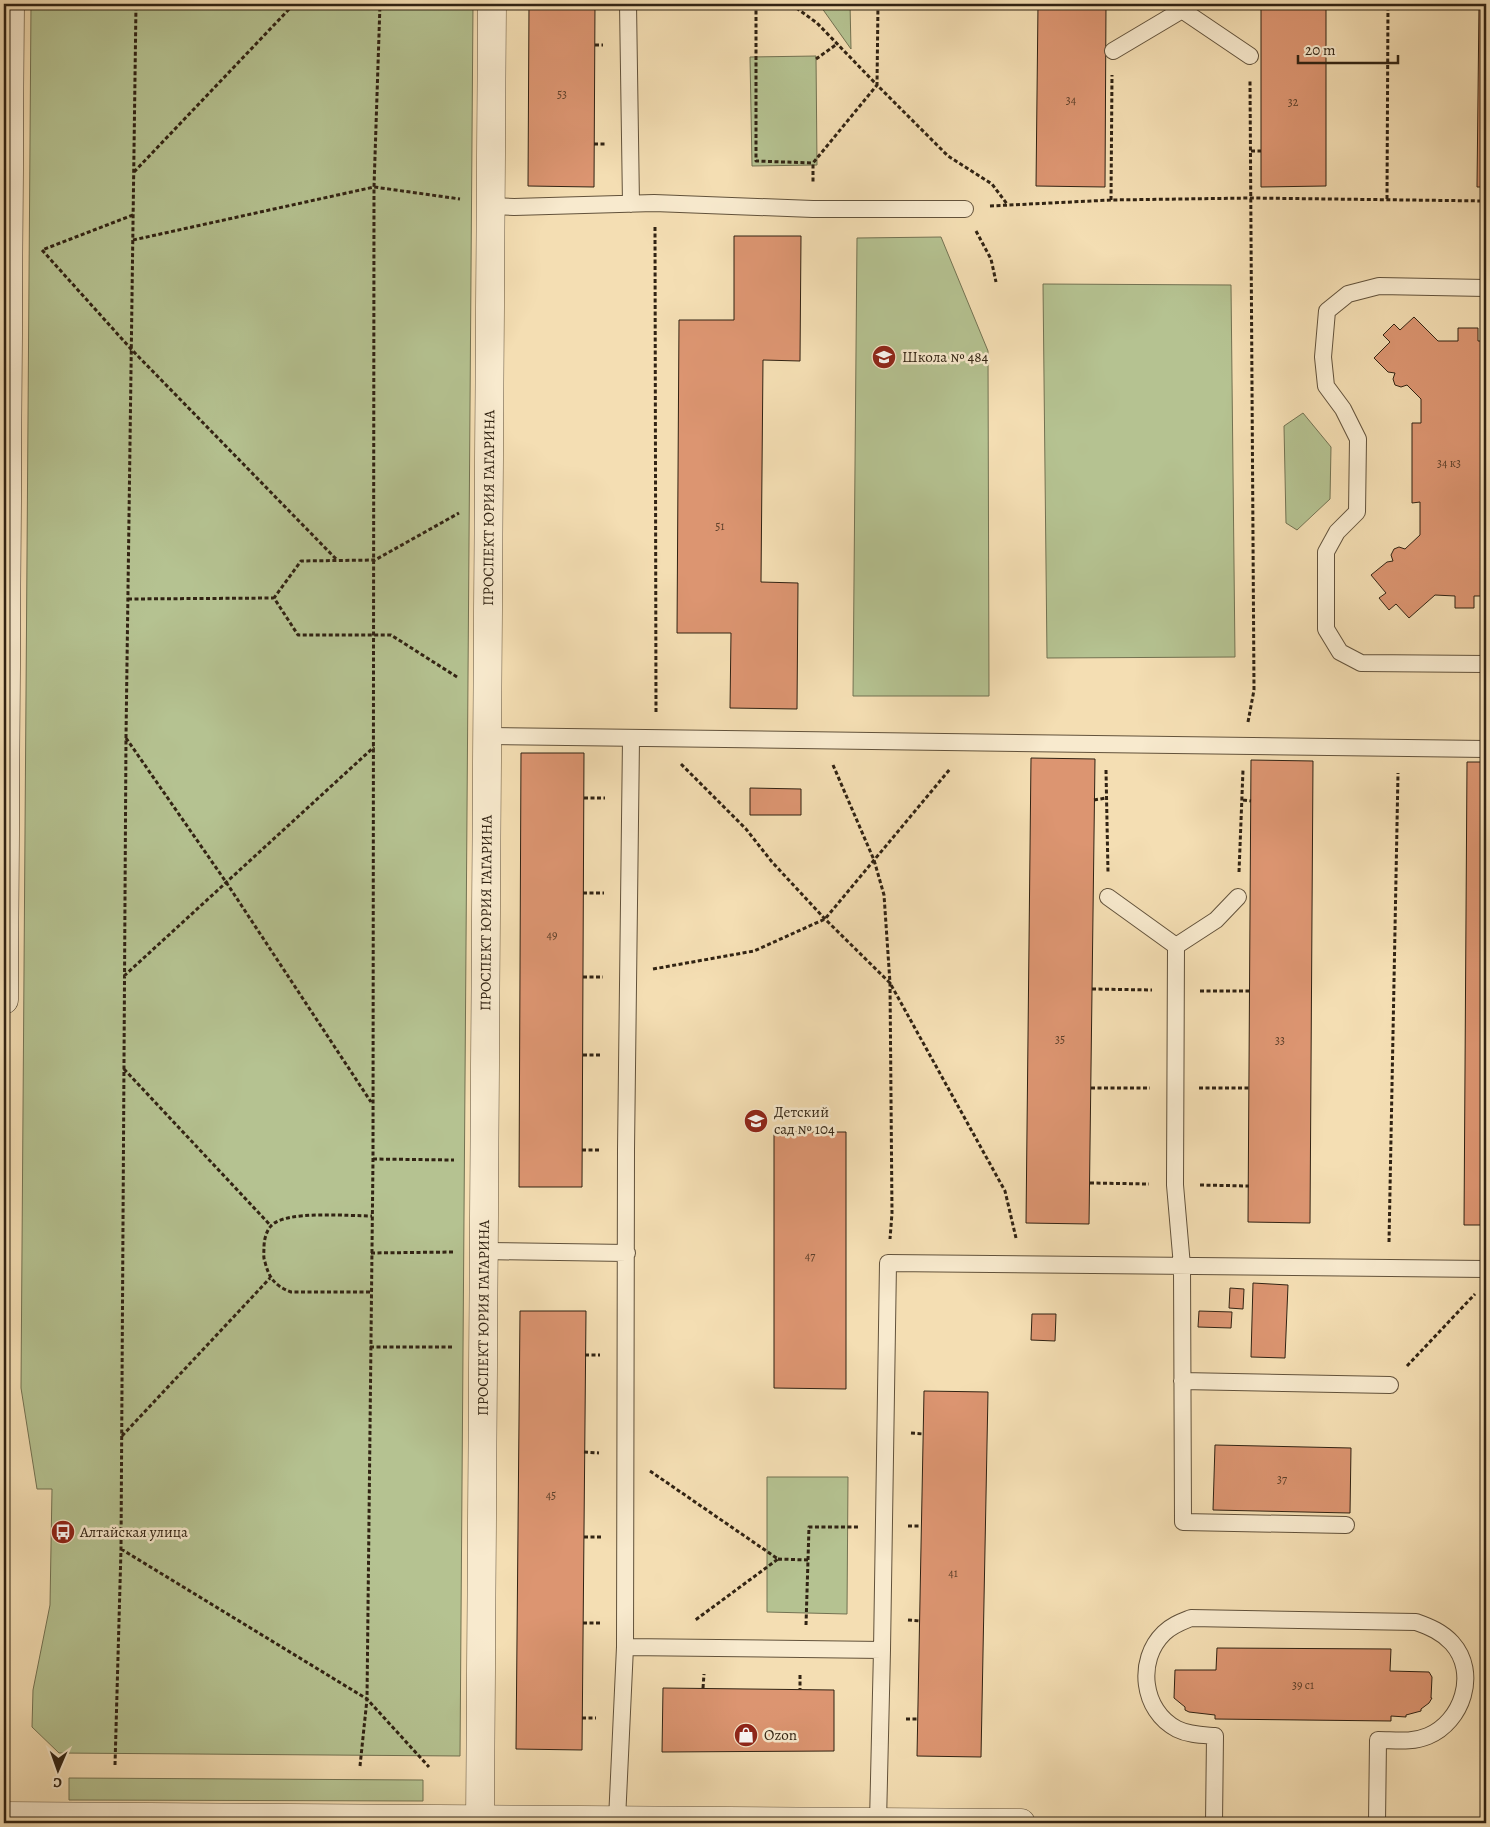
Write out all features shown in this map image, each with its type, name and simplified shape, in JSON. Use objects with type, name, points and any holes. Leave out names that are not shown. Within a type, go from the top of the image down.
[{"type":"street","points":[[4,1000],[5,321],[10,4]]},
{"type":"street","name":"ПРОСПЕКТ ЮРИЯ ГАГАРИНА","points":[[480,1821],[492,4]]},
{"type":"street","points":[[4,1816],[480,1821],[616,1820],[1021,1823]]},
{"type":"lane","points":[[628,4],[631,204]]},
{"type":"lane","points":[[1113,51],[1182,7],[1250,56]]},
{"type":"lane","points":[[491,206],[654,203],[813,209],[965,209]]},
{"type":"lane","points":[[1486,288],[1379,286],[1348,294],[1327,312],[1323,357],[1326,386],[1343,409],[1358,439],[1357,512],[1337,532],[1326,552],[1326,629],[1340,652],[1361,663],[1486,664]]},
{"type":"lane","points":[[488,736],[1486,749]]},
{"type":"lane","points":[[616,1820],[625,1647],[631,739]]},
{"type":"lane","points":[[1108,897],[1176,946]]},
{"type":"lane","points":[[1176,946],[1216,920],[1238,897]]},
{"type":"lane","points":[[1176,946],[1175,1185],[1182,1266],[1183,1522],[1346,1526]]},
{"type":"lane","points":[[483,1251],[627,1253]]},
{"type":"lane","points":[[894,1822],[882,1650],[888,1263],[1022,1266],[1486,1269]]},
{"type":"lane","points":[[1182,1381],[1390,1385]]},
{"type":"lane","points":[[1214,1823],[1215,1736],[1191,1734],[1176,1729],[1164,1719],[1154,1706],[1147,1691],[1146,1675],[1148,1660],[1154,1646],[1164,1633],[1176,1623],[1191,1618],[1416,1622],[1443,1634],[1454,1645],[1461,1658],[1465,1672],[1465,1687],[1461,1703],[1453,1717],[1441,1729],[1426,1737],[1410,1740],[1378,1740],[1377,1823]]},
{"type":"lane","points":[[625,1647],[805,1651],[882,1650]]},
{"type":"path","points":[[115,1765],[120,1548],[126,737],[136,4]]},
{"type":"path","points":[[134,173],[294,4]]},
{"type":"path","points":[[360,1766],[367,1699],[375,635],[374,187],[380,4]]},
{"type":"path","points":[[756,4],[756,161],[812,164]]},
{"type":"path","points":[[791,4],[818,23],[948,156],[992,184],[1007,204]]},
{"type":"path","points":[[813,209],[812,164],[877,85],[878,4]]},
{"type":"path","points":[[1387,199],[1388,4]]},
{"type":"path","points":[[816,59],[837,44]]},
{"type":"path","points":[[1111,200],[1113,51]]},
{"type":"path","points":[[1244,746],[1254,690],[1250,56]]},
{"type":"path","points":[[1105,148],[1112,148]]},
{"type":"path","points":[[1251,151],[1261,151]]},
{"type":"path","points":[[132,240],[374,187],[472,200],[491,206]]},
{"type":"path","points":[[996,282],[991,259],[965,209],[1007,204],[1111,200],[1251,198],[1486,200]]},
{"type":"path","points":[[654,203],[656,739],[746,829],[772,862],[825,919],[890,983],[1005,1191],[1022,1266]]},
{"type":"path","points":[[133,215],[42,250],[131,349],[337,560]]},
{"type":"path","points":[[274,598],[300,561],[375,560],[489,496]]},
{"type":"path","points":[[128,600],[274,598]]},
{"type":"path","points":[[274,598],[298,635],[391,635],[488,697]]},
{"type":"path","points":[[126,737],[226,882],[371,1104]]},
{"type":"path","points":[[815,741],[836,770],[874,860],[884,895],[890,983],[892,1213],[888,1263]]},
{"type":"path","points":[[628,972],[670,967],[754,951],[825,919],[971,743]]},
{"type":"path","points":[[1106,744],[1108,897]]},
{"type":"path","points":[[124,976],[374,746]]},
{"type":"path","points":[[1388,1267],[1398,748]]},
{"type":"path","points":[[1094,800],[1107,798]]},
{"type":"path","points":[[1238,897],[1243,800],[1251,800]]},
{"type":"path","points":[[124,1068],[271,1226]]},
{"type":"path","points":[[372,1159],[484,1159]]},
{"type":"path","points":[[370,1292],[291,1292],[282,1288],[270,1278],[264,1259],[264,1240],[271,1226],[282,1218],[297,1215],[372,1216]]},
{"type":"path","points":[[371,1253],[483,1251]]},
{"type":"path","points":[[121,1436],[270,1278]]},
{"type":"path","points":[[1406,1367],[1480,1290]]},
{"type":"path","points":[[370,1347],[483,1346]]},
{"type":"path","points":[[626,1454],[778,1559],[808,1560]]},
{"type":"path","points":[[805,1651],[809,1527],[884,1528]]},
{"type":"path","points":[[120,1548],[367,1699],[429,1767]]},
{"type":"path","points":[[688,1648],[687,1626],[778,1559]]},
{"type":"green space","points":[[31,4],[473,4],[460,1756],[59,1753],[32,1727],[33,1690],[50,1605],[52,1489],[37,1489],[21,1388]]},
{"type":"green space","points":[[819,4],[850,4],[851,49]]},
{"type":"green space","points":[[816,56],[817,165],[752,166],[750,57]]},
{"type":"green space","points":[[941,237],[988,351],[989,696],[853,696],[857,238]]},
{"type":"green space","points":[[1043,284],[1231,285],[1235,657],[1047,658]]},
{"type":"green space","points":[[1303,413],[1331,447],[1330,499],[1297,530],[1286,523],[1284,426]]},
{"type":"green space","points":[[767,1477],[848,1477],[847,1614],[767,1612]]},
{"type":"green space","points":[[69,1778],[423,1780],[423,1801],[69,1800]]},
{"type":"building","points":[[529,4],[595,4],[594,187],[528,186]]},
{"type":"building","points":[[1038,4],[1106,4],[1105,187],[1036,186]]},
{"type":"building","points":[[1261,4],[1326,4],[1326,186],[1261,187]]},
{"type":"building","points":[[1479,4],[1486,4],[1486,187],[1477,187]]},
{"type":"building","points":[[734,236],[801,236],[800,361],[763,360],[761,582],[798,583],[797,709],[730,708],[731,633],[677,633],[679,320],[734,320]]},
{"type":"building","points":[[1414,317],[1438,341],[1458,341],[1458,328],[1478,328],[1478,341],[1486,341],[1486,596],[1474,596],[1474,608],[1455,608],[1455,596],[1435,595],[1409,618],[1396,604],[1389,610],[1379,598],[1386,593],[1371,575],[1387,562],[1393,561],[1391,555],[1394,549],[1399,547],[1405,549],[1420,535],[1420,502],[1412,503],[1412,423],[1421,423],[1421,399],[1407,385],[1401,387],[1395,385],[1393,379],[1395,373],[1388,372],[1374,358],[1390,342],[1383,335],[1394,324],[1400,330]]},
{"type":"building","points":[[521,753],[584,753],[582,1187],[519,1187]]},
{"type":"building","points":[[1031,758],[1095,759],[1089,1224],[1026,1223]]},
{"type":"building","points":[[1251,760],[1313,761],[1310,1223],[1248,1222]]},
{"type":"building","points":[[1467,762],[1486,762],[1486,1225],[1464,1225]]},
{"type":"building","points":[[750,788],[801,789],[801,815],[750,815]]},
{"type":"building","points":[[774,1132],[846,1132],[846,1389],[774,1388]]},
{"type":"building","points":[[1253,1283],[1288,1285],[1285,1358],[1251,1357]]},
{"type":"building","points":[[1230,1288],[1244,1289],[1243,1309],[1229,1308]]},
{"type":"building","points":[[520,1311],[586,1311],[582,1750],[516,1749]]},
{"type":"building","points":[[1199,1311],[1232,1312],[1231,1328],[1198,1327]]},
{"type":"building","points":[[1032,1314],[1056,1314],[1055,1341],[1031,1340]]},
{"type":"building","points":[[924,1391],[988,1392],[981,1757],[917,1756]]},
{"type":"building","points":[[1215,1445],[1351,1448],[1350,1513],[1213,1510]]},
{"type":"building","points":[[1217,1648],[1391,1649],[1390,1671],[1429,1672],[1432,1677],[1432,1698],[1421,1711],[1406,1715],[1406,1717],[1391,1716],[1391,1721],[1215,1719],[1215,1715],[1189,1712],[1174,1698],[1175,1670],[1216,1670]]},
{"type":"building","points":[[663,1688],[834,1690],[834,1751],[662,1752]]},
{"type":"place","name":"Школа № 484","points":[[884,357]]},
{"type":"place","name":"Детский сад № 104","points":[[756,1121]]},
{"type":"place","name":"Алтайская улица","points":[[63,1532]]},
{"type":"place","name":"Ozon","points":[[746,1735]]}]
